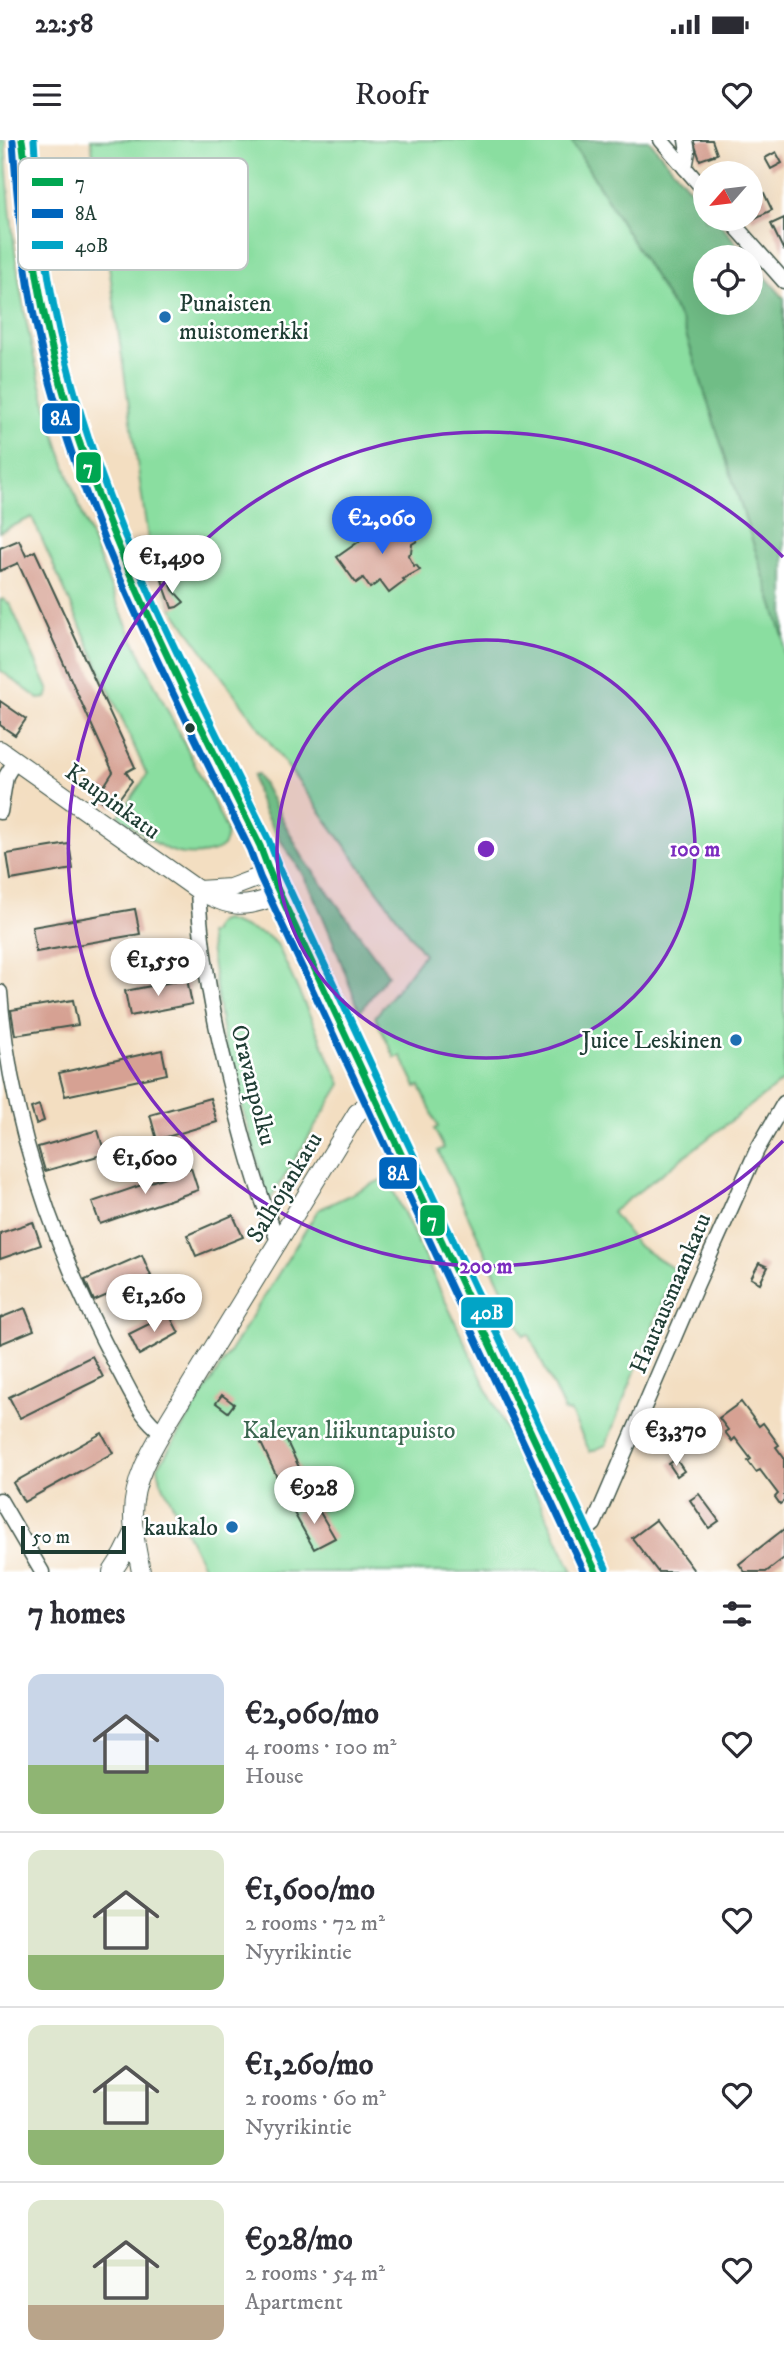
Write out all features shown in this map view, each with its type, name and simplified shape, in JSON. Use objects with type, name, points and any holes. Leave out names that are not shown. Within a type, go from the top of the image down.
[{"type":"main road","points":[[37,270],[46,324],[61,384],[88,468],[138,591],[260,846],[270,873],[596,1572]]},
{"type":"street","points":[[661,140],[693,177]]},
{"type":"street","points":[[685,168],[688,152],[686,140]]},
{"type":"street","points":[[740,231],[784,281]]},
{"type":"street","points":[[0,811],[7,756]]},
{"type":"street","name":"Kaupinkatu","points":[[7,756],[198,890],[230,905],[244,906],[280,894]]},
{"type":"street","points":[[198,890],[230,888],[270,873]]},
{"type":"street","name":"Oravanpolku","points":[[198,890],[203,949],[220,1047],[244,1144],[279,1243]]},
{"type":"street","points":[[0,992],[11,1068],[26,1136],[63,1253],[78,1289],[127,1385],[151,1424],[162,1433]]},
{"type":"street","name":"Salhojankatu","points":[[141,1572],[133,1516],[136,1485],[162,1433],[357,1113],[375,1097]]},
{"type":"street","name":"Hautausmaankatu","points":[[580,1536],[594,1524],[757,1150],[784,1103]]},
{"type":"street","points":[[0,1500],[39,1567]]},
{"type":"street","points":[[112,1572],[135,1531]]},
{"type":"green space","points":[[0,140],[5,140],[21,294],[48,412],[81,512],[120,610],[226,829],[225,842],[215,851],[200,854],[175,852],[152,841],[119,816],[147,775],[32,517],[0,532]]},
{"type":"green space","points":[[91,140],[571,140],[682,322],[784,639],[784,1080],[612,1212],[637,1245],[675,1270],[606,1445],[590,1452],[570,1411],[565,1412],[529,1334],[524,1336],[438,1151],[444,1148],[434,1129],[438,1127],[420,1086],[416,1087],[401,1056],[395,1058],[375,1017],[424,954],[172,608],[149,546],[110,270],[248,270],[248,158],[94,158]]},
{"type":"green space","points":[[571,140],[649,140],[693,193],[693,231],[726,231],[738,245],[693,245],[693,315],[763,315],[763,274],[784,298],[784,639],[682,322]]},
{"type":"green space","points":[[0,600],[10,604],[49,691],[46,698],[39,699],[0,670]]},
{"type":"green space","points":[[258,774],[302,856],[388,974],[360,1012],[314,897],[260,804],[254,775]]},
{"type":"green space","points":[[225,920],[267,936],[277,944],[341,1084],[269,1202],[224,1042],[208,934],[213,932],[216,924]]},
{"type":"green space","name":"Kalevan liikuntapuisto","points":[[387,1177],[573,1572],[206,1572],[161,1481],[158,1467],[318,1210]]},
{"type":"building","points":[[693,140],[712,140],[717,154],[700,160]]},
{"type":"building","points":[[776,152],[782,163],[771,169],[765,158]]},
{"type":"building","points":[[763,193],[772,210],[763,214]]},
{"type":"building","points":[[784,218],[784,251],[771,224]]},
{"type":"building","points":[[392,518],[397,525],[403,521],[417,541],[412,544],[411,553],[408,555],[414,566],[420,570],[403,579],[405,581],[389,593],[380,581],[370,588],[363,578],[356,583],[337,557],[371,533],[372,523],[383,524]]},
{"type":"building","points":[[19,540],[26,556],[35,551],[135,767],[126,772],[132,781],[112,808],[97,797],[113,772],[18,563],[0,571],[0,548]]},
{"type":"building","points":[[168,578],[173,590],[184,602],[177,607],[172,608],[162,580]]},
{"type":"building","points":[[0,701],[26,719],[15,735],[0,725]]},
{"type":"building","points":[[69,844],[73,869],[11,880],[7,854]]},
{"type":"building","points":[[135,909],[140,934],[36,952],[32,927]]},
{"type":"building","points":[[187,979],[192,1004],[130,1016],[125,991]]},
{"type":"building","points":[[73,1000],[78,1025],[15,1035],[11,1010]]},
{"type":"building","points":[[162,1050],[167,1074],[65,1096],[59,1073]]},
{"type":"building","points":[[210,1098],[217,1122],[157,1140],[150,1115]]},
{"type":"building","points":[[39,1105],[44,1121],[36,1124],[31,1108]]},
{"type":"building","points":[[98,1130],[105,1154],[45,1171],[38,1147]]},
{"type":"building","points":[[191,1168],[198,1190],[100,1224],[92,1202]]},
{"type":"building","points":[[233,1215],[243,1237],[196,1256],[187,1235]]},
{"type":"building","points":[[33,1222],[41,1245],[0,1259],[0,1233]]},
{"type":"building","points":[[142,1255],[151,1276],[94,1301],[85,1280]]},
{"type":"building","points":[[759,1263],[768,1267],[760,1283],[751,1278]]},
{"type":"building","points":[[25,1308],[34,1330],[0,1344],[0,1318]]},
{"type":"building","points":[[169,1314],[179,1333],[139,1355],[129,1334]]},
{"type":"building","points":[[92,1356],[103,1377],[20,1418],[9,1397]]},
{"type":"building","points":[[222,1395],[234,1404],[228,1412],[216,1403]]},
{"type":"building","points":[[741,1402],[759,1426],[763,1423],[779,1445],[776,1447],[784,1458],[784,1501],[780,1504],[775,1497],[778,1494],[760,1470],[756,1472],[748,1461],[751,1459],[735,1438],[732,1441],[719,1418]]},
{"type":"building","points":[[282,1431],[312,1495],[290,1505],[260,1441]]},
{"type":"building","points":[[102,1433],[113,1453],[24,1502],[13,1483]]},
{"type":"building","points":[[676,1459],[684,1471],[677,1476],[669,1464]]},
{"type":"building","points":[[699,1494],[719,1521],[709,1528],[690,1500]]},
{"type":"building","points":[[314,1502],[335,1538],[314,1549],[294,1513]]},
{"type":"building","points":[[656,1520],[695,1572],[658,1572],[632,1538]]},
{"type":"building","points":[[784,1529],[784,1558],[766,1572],[745,1572],[739,1564]]},
{"type":"transit line","name":"7","points":[[22,140],[24,158]]},
{"type":"transit line","name":"40B","points":[[34,140],[35,158]]},
{"type":"transit line","name":"8A","points":[[13,141],[18,206]]},
{"type":"transit line","name":"8A","points":[[26,270],[39,339],[64,430],[110,553],[163,673],[250,850],[260,877],[584,1572]]},
{"type":"transit line","name":"7","points":[[36,270],[56,365],[96,489],[120,550],[173,669],[260,846],[270,873],[596,1572]]},
{"type":"transit line","name":"40B","points":[[48,270],[59,333],[84,423],[129,545],[182,665],[269,841],[606,1568]]},
{"type":"place","name":"Punaisten muistomerkki","points":[[165,317]]},
{"type":"place","name":"Juice Leskinen","points":[[736,1040]]},
{"type":"place","name":"kaukalo","points":[[232,1527]]}]
